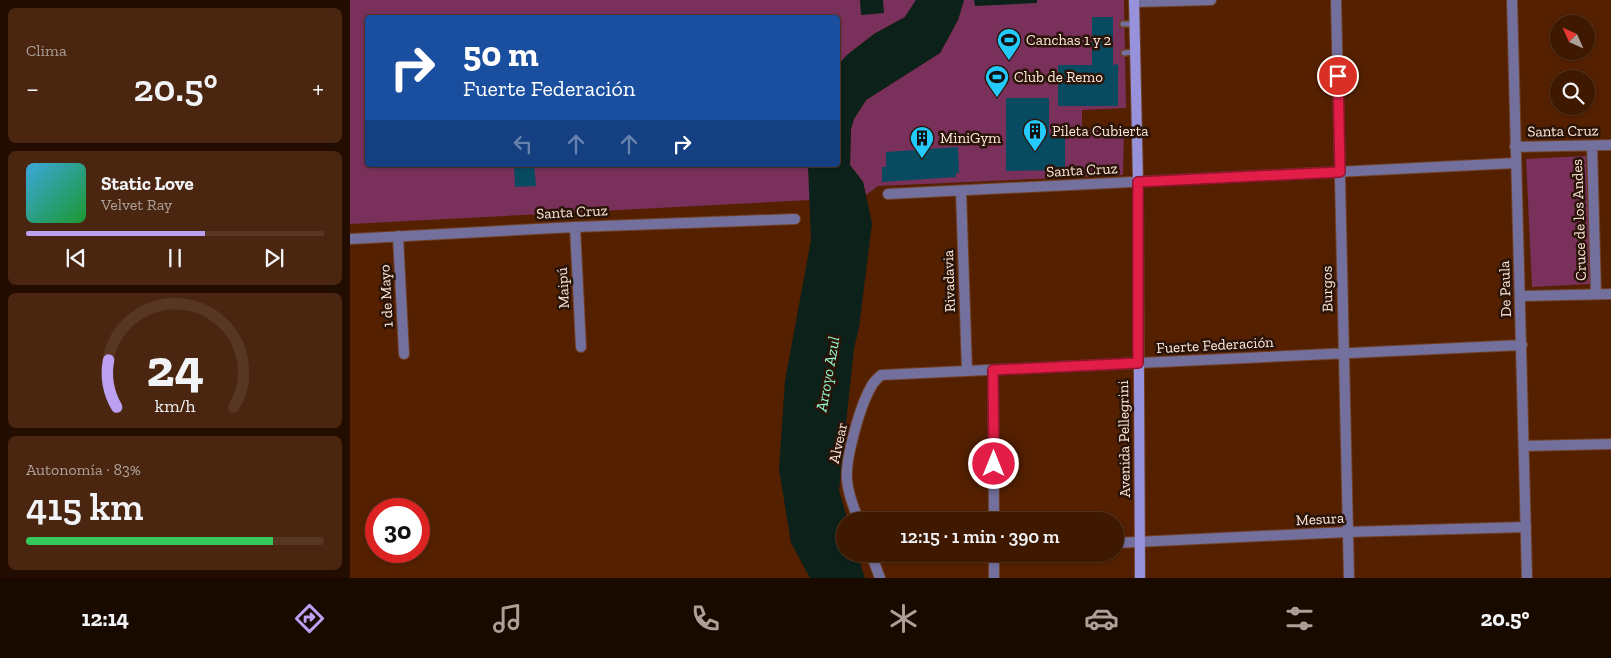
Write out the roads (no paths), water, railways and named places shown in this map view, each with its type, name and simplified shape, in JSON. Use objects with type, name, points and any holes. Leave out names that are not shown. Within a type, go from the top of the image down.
[{"type":"main road","name":"Avenida Pellegrini","points":[[1134,1],[1138,182],[1140,578]]},
{"type":"street","points":[[1134,1],[1211,0]]},
{"type":"street","name":"Burgos","points":[[1336,0],[1349,578]]},
{"type":"street","name":"De Paula","points":[[1512,0],[1522,345],[1526,578]]},
{"type":"street","name":"Santa Cruz","points":[[1515,147],[1611,145]]},
{"type":"street","name":"Cruce de los Andes","points":[[1592,146],[1596,294]]},
{"type":"street","name":"Santa Cruz","points":[[888,194],[1516,163]]},
{"type":"street","name":"Rivadavia","points":[[961,191],[967,371]]},
{"type":"street","name":"Santa Cruz","points":[[350,239],[575,227],[795,219]]},
{"type":"street","name":"Maipú","points":[[575,227],[581,347]]},
{"type":"street","name":"1 de Mayo","points":[[398,236],[404,354]]},
{"type":"street","points":[[1520,296],[1611,294]]},
{"type":"street","name":"Fuerte Federación","points":[[881,375],[1522,345]]},
{"type":"street","points":[[993,370],[994,512]]},
{"type":"street","name":"Alvear","points":[[856,512],[848,490],[846,477],[849,460],[867,395],[872,385],[881,375]]},
{"type":"street","points":[[1524,446],[1611,444]]},
{"type":"street","name":"Mesura","points":[[1124,543],[1348,532],[1526,527]]},
{"type":"street","points":[[873,562],[880,578]]},
{"type":"street","points":[[994,562],[994,578]]},
{"type":"lane","points":[[1123,24],[1135,24]]},
{"type":"lane","points":[[1124,53],[1135,52]]},
{"type":"water","points":[[860,0],[883,0],[884,13],[861,15]]},
{"type":"water","name":"Arroyo Azul","points":[[916,0],[964,0],[958,20],[940,53],[866,100],[854,119],[851,129],[850,165],[863,182],[872,223],[859,328],[854,348],[839,491],[845,512],[836,512],[836,562],[860,562],[865,578],[810,578],[791,543],[779,469],[785,381],[811,240],[808,167],[840,167],[840,63],[874,34],[905,17]]},
{"type":"water","points":[[974,0],[1037,0],[1037,3],[975,6]]},
{"type":"place","name":"Canchas 1 y 2","points":[[1009,61]]},
{"type":"place","name":"Club de Remo","points":[[997,98]]},
{"type":"place","name":"Pileta Cubierta","points":[[1035,152]]},
{"type":"place","name":"MiniGym","points":[[922,159]]}]
